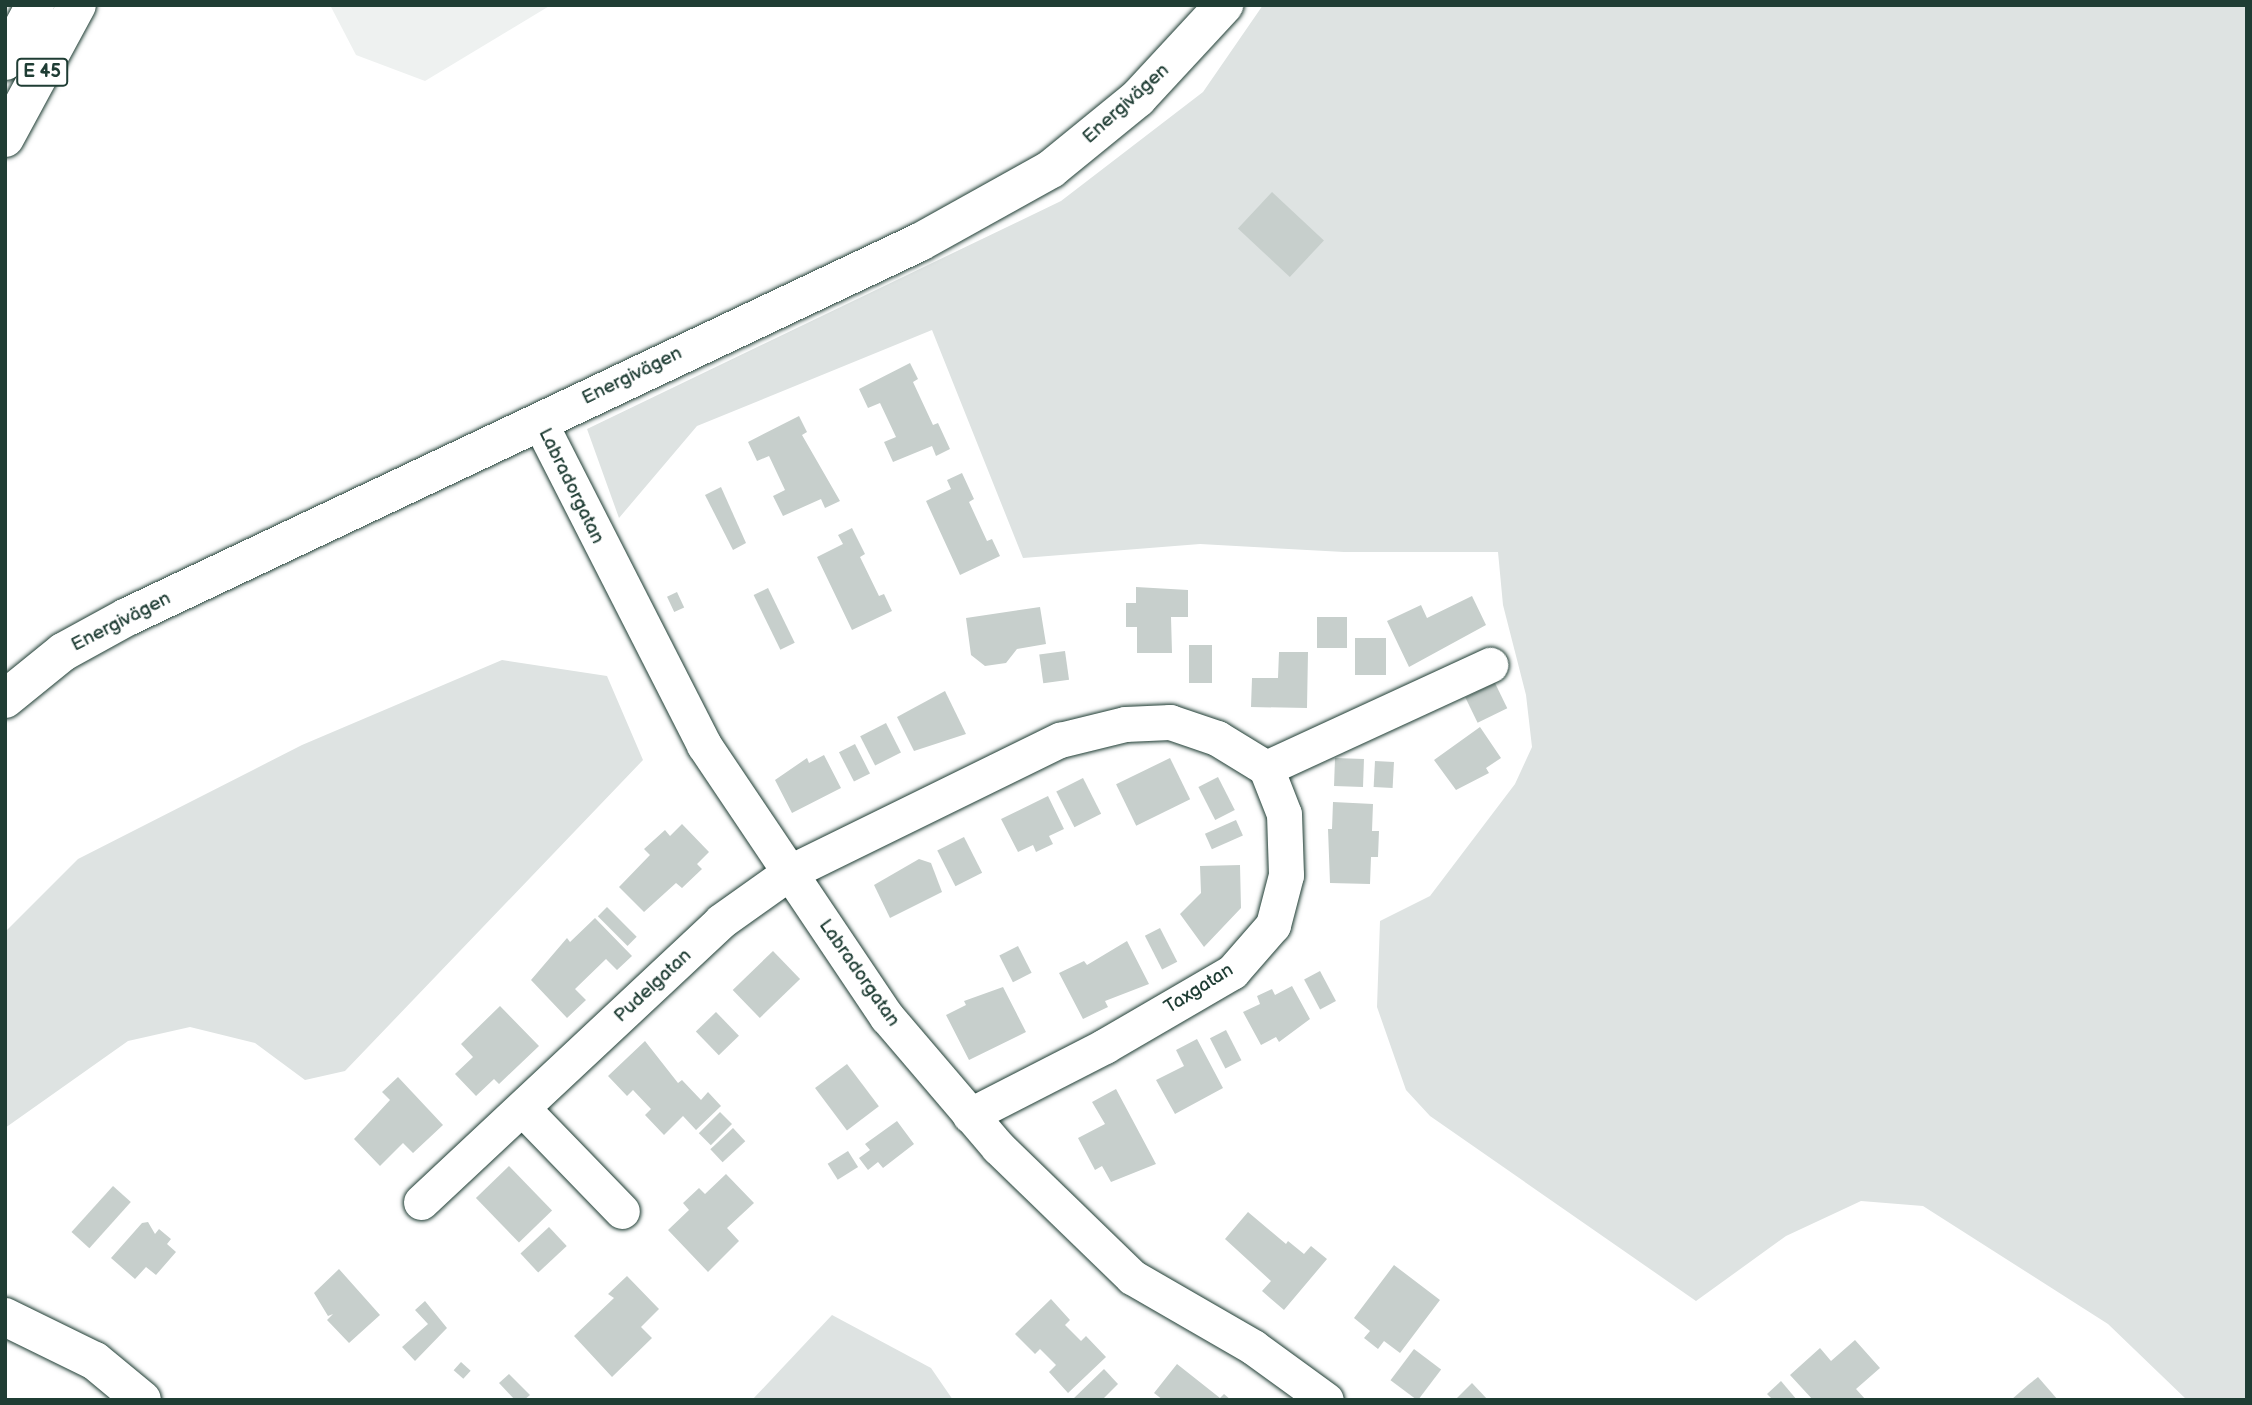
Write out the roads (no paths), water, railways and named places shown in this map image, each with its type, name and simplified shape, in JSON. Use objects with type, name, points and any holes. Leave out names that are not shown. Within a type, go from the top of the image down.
[{"type":"main road","name":"E 45","points":[[5,61],[35,5]]},
{"type":"main road","name":"E 45","points":[[5,138],[76,5]]},
{"type":"main road","name":"Energivägen","points":[[5,699],[63,652],[127,617],[920,242],[1051,169],[1138,98],[1224,5]]},
{"type":"main road","points":[[5,1317],[95,1361],[134,1395]]},
{"type":"main road","points":[[5,1344],[85,1379],[134,1395]]},
{"type":"street","name":"Labradorgatan","points":[[539,421],[705,746],[887,1017],[970,1115],[1132,1278],[1253,1347],[1326,1400]]},
{"type":"street","points":[[790,872],[1060,740],[1125,724],[1170,722],[1217,738],[1266,768],[1490,665]]},
{"type":"street","name":"Taxgatan","points":[[970,1115],[1105,1046],[1232,972],[1273,925],[1286,875],[1284,814],[1266,768]]},
{"type":"street","name":"Pudelgatan","points":[[421,1202],[721,921],[790,872]]},
{"type":"street","points":[[523,1109],[622,1211]]}]
